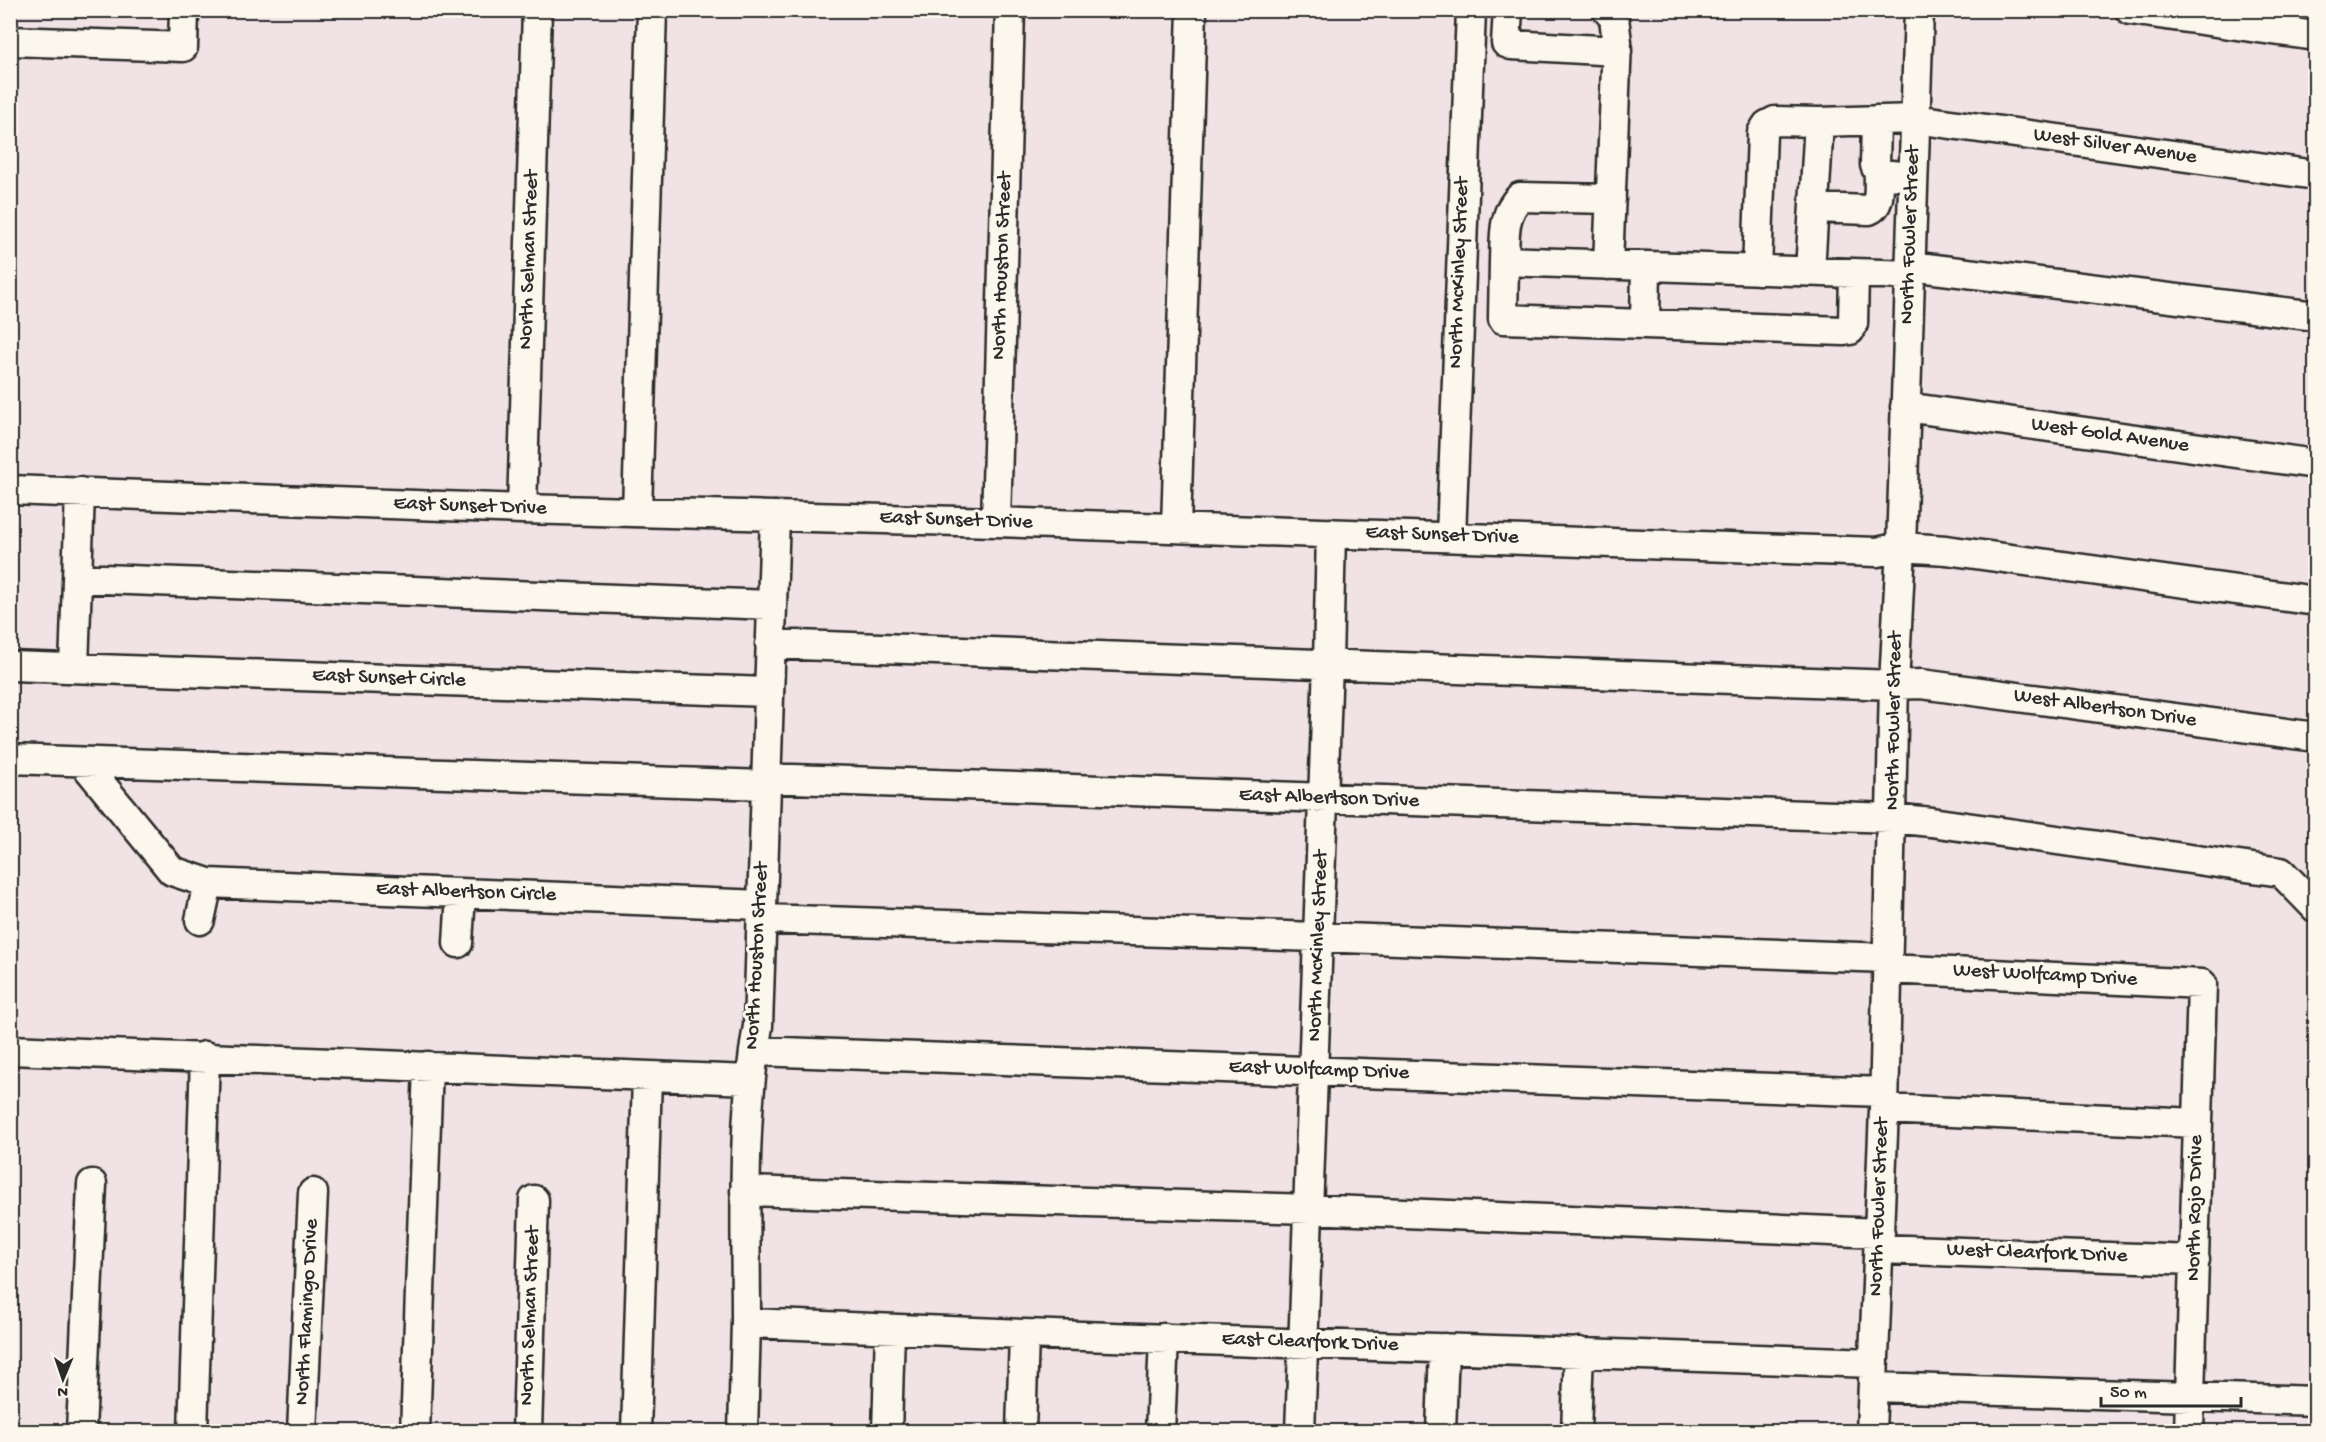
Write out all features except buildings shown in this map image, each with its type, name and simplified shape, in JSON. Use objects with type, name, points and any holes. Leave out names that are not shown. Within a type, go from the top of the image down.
[{"type":"street","points":[[10,40],[183,47],[184,10]]},
{"type":"street","name":"North Selman Street","points":[[522,509],[537,10]]},
{"type":"street","points":[[637,512],[652,10]]},
{"type":"street","name":"North Houston Street","points":[[996,522],[1010,10]]},
{"type":"street","points":[[1176,528],[1192,10]]},
{"type":"street","points":[[1607,10],[1614,18],[1617,51],[1608,265]]},
{"type":"street","name":"North Fowler Street","points":[[1871,1431],[1884,1100],[1894,685],[1901,547],[1919,10]]},
{"type":"street","points":[[2130,10],[2316,36]]},
{"type":"street","points":[[1470,23],[1507,24],[1506,43],[1511,45],[1617,51]]},
{"type":"street","name":"North McKinley Street","points":[[1451,537],[1470,23]]},
{"type":"street","name":"West Silver Avenue","points":[[1757,270],[1762,133],[1767,125],[1775,121],[1915,119],[2316,175]]},
{"type":"street","points":[[1814,208],[1869,210],[1878,204],[1879,174],[1875,165],[1876,120]]},
{"type":"street","points":[[1810,272],[1819,122]]},
{"type":"street","points":[[1879,174],[1913,177]]},
{"type":"street","points":[[1503,319],[1506,218],[1511,206],[1521,197],[1611,199]]},
{"type":"street","points":[[1504,261],[1854,273],[1910,270],[2316,316]]},
{"type":"street","points":[[1645,324],[1646,266]]},
{"type":"street","points":[[1458,319],[1850,330],[1853,324],[1854,273]]},
{"type":"street","name":"West Gold Avenue","points":[[1905,407],[2316,464]]},
{"type":"street","name":"East Sunset Drive","points":[[10,490],[522,509],[996,522],[1877,552],[1901,547],[1946,550],[2316,601]]},
{"type":"street","points":[[74,668],[80,492]]},
{"type":"street","name":"North Houston Street","points":[[743,1431],[746,1323],[745,1191],[750,1080],[758,1026],[775,516]]},
{"type":"street","name":"North McKinley Street","points":[[1300,1431],[1324,800],[1331,533]]},
{"type":"street","points":[[78,578],[772,605]]},
{"type":"street","name":"West Albertson Drive","points":[[770,644],[1894,685],[1921,684],[2316,738]]},
{"type":"street","name":"East Sunset Circle","points":[[10,666],[768,692]]},
{"type":"street","name":"East Albertson Drive","points":[[10,759],[1892,818],[2281,872],[2316,908]]},
{"type":"street","name":"East Albertson Circle","points":[[83,762],[172,872],[208,883],[510,894],[762,912],[1318,937]]},
{"type":"street","points":[[200,920],[208,883]]},
{"type":"street","points":[[458,943],[461,894]]},
{"type":"street","name":"West Wolfcamp Drive","points":[[1318,937],[1888,963],[2202,984]]},
{"type":"street","name":"North Rojo Drive","points":[[2190,1431],[2202,984]]},
{"type":"street","points":[[10,1050],[205,1056],[750,1080]]},
{"type":"street","name":"East Wolfcamp Drive","points":[[754,1051],[1314,1071],[1884,1100],[2197,1123]]},
{"type":"street","points":[[193,1431],[205,1056]]},
{"type":"street","points":[[415,1431],[428,1066]]},
{"type":"street","points":[[636,1431],[647,1077]]},
{"type":"street","points":[[81,1431],[92,1184]]},
{"type":"street","name":"West Clearfork Drive","points":[[745,1191],[1309,1209],[2195,1260]]},
{"type":"street","name":"North Flamingo Drive","points":[[302,1431],[313,1193]]},
{"type":"street","name":"North Selman Street","points":[[527,1431],[534,1200]]},
{"type":"street","name":"East Clearfork Drive","points":[[746,1323],[1579,1352],[2191,1398],[2316,1401]]},
{"type":"street","points":[[886,1431],[890,1329]]},
{"type":"street","points":[[1021,1431],[1024,1334]]},
{"type":"street","points":[[1160,1431],[1164,1338]]},
{"type":"street","points":[[1441,1431],[1444,1348]]},
{"type":"street","points":[[1576,1431],[1579,1352]]}]
